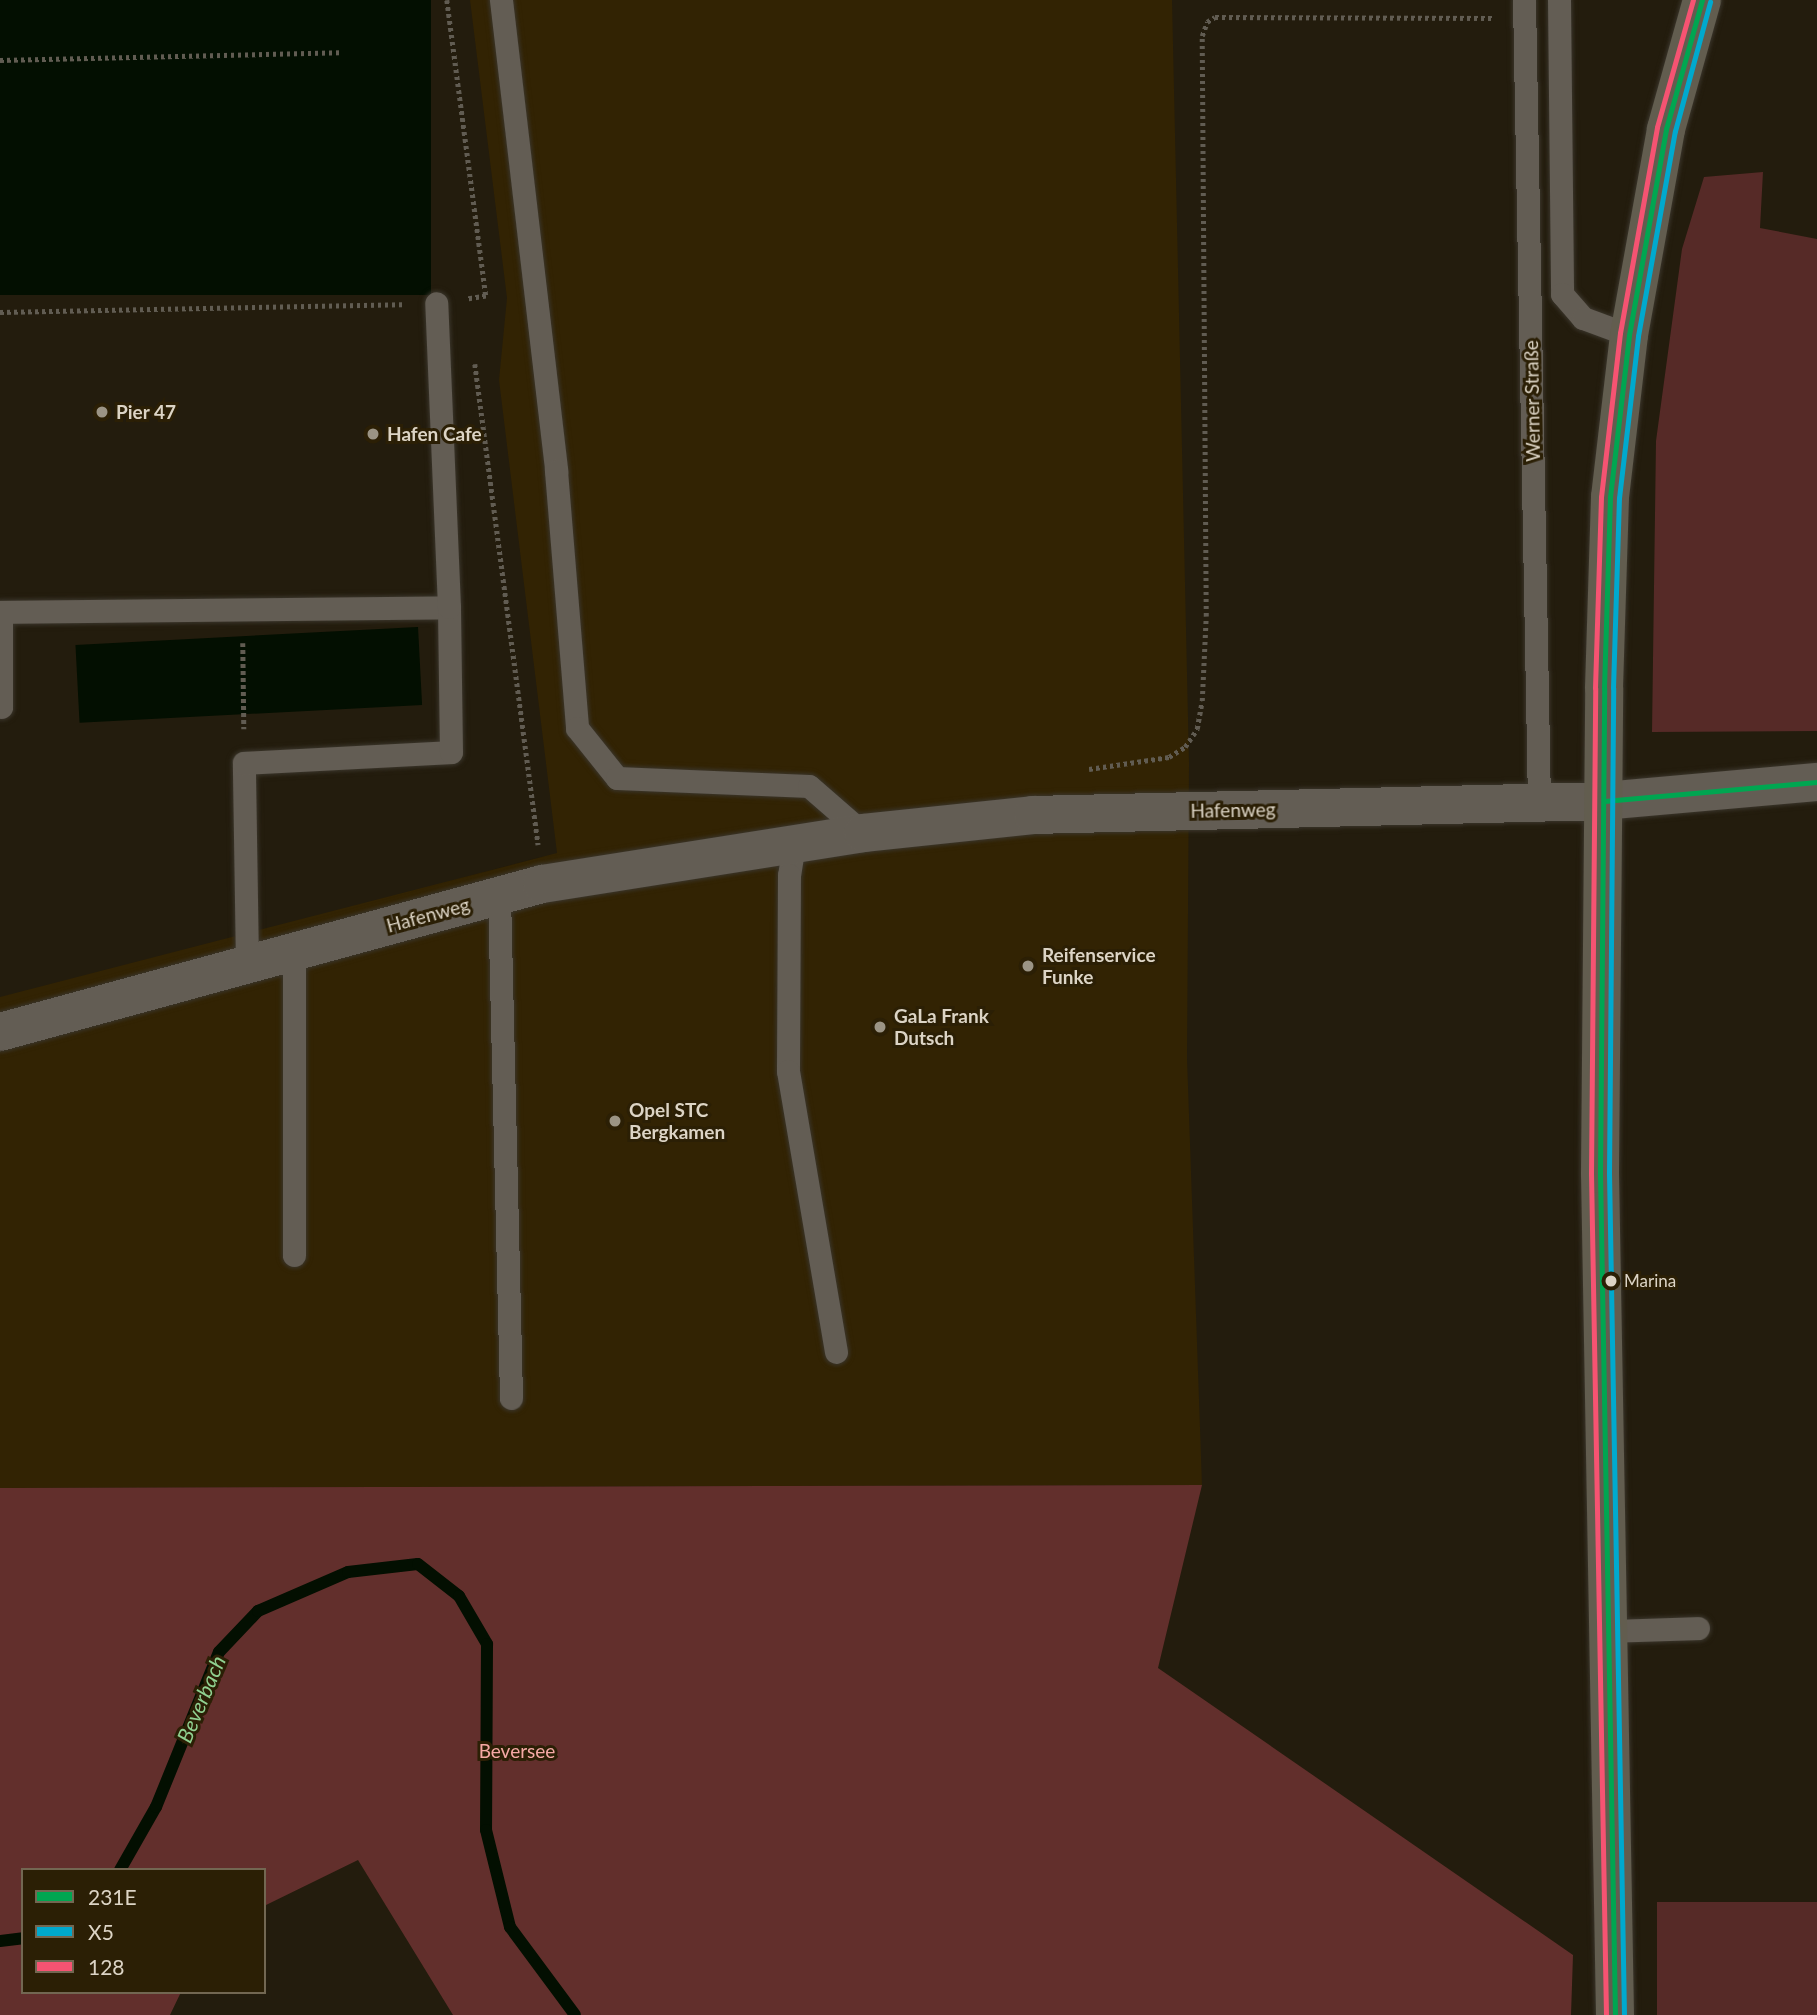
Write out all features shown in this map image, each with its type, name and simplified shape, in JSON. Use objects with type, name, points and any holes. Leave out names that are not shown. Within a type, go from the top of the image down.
[{"type":"main road","points":[[1615,2015],[1600,1174],[1610,497],[1629,335],[1666,129],[1702,0]]},
{"type":"street","name":"Hafenweg","points":[[0,1032],[542,884],[863,833],[1033,815],[1604,801],[1817,782]]},
{"type":"lane","points":[[501,0],[556,471],[577,728],[617,778],[809,786],[863,833]]},
{"type":"lane","points":[[1559,0],[1562,294],[1583,317],[1629,335]]},
{"type":"lane","name":"Werner Straße","points":[[1524,10],[1539,803]]},
{"type":"lane","points":[[247,964],[244,763],[451,752],[449,607],[436,303]]},
{"type":"lane","points":[[1,707],[1,612],[449,607]]},
{"type":"lane","points":[[794,844],[789,875],[788,1071],[836,1352]]},
{"type":"lane","points":[[499,895],[511,1398]]},
{"type":"lane","points":[[294,951],[294,1255]]},
{"type":"lane","points":[[1609,1631],[1698,1628]]},
{"type":"path","points":[[0,312],[436,303],[486,296],[447,0]]},
{"type":"path","points":[[1088,769],[1169,757],[1185,747],[1197,729],[1202,701],[1206,616],[1202,36],[1207,22],[1215,17],[1524,10]]},
{"type":"path","points":[[0,60],[341,52]]},
{"type":"path","points":[[473,298],[473,309]]},
{"type":"path","points":[[474,356],[542,884]]},
{"type":"path","points":[[242,638],[244,727]]},
{"type":"shaded area","points":[[0,0],[431,0],[431,295],[0,295]]},
{"type":"shaded area","points":[[470,0],[1172,0],[1189,763],[1187,1058],[1202,1485],[0,1488],[0,997],[557,853],[499,380],[507,298]]},
{"type":"shaded area","points":[[1763,172],[1760,228],[1817,239],[1817,731],[1652,732],[1656,441],[1682,249],[1704,177]]},
{"type":"shaded area","points":[[418,627],[422,705],[80,723],[75,645]]},
{"type":"shaded area","points":[[1657,1902],[1817,1902],[1817,2015],[1657,2015]]},
{"type":"green space","name":"Beversee","points":[[1202,1485],[1158,1668],[1573,1955],[1571,2015],[453,2015],[358,1860],[266,1905],[266,1868],[21,1868],[21,1994],[180,1994],[170,2015],[0,2015],[0,1488]]},
{"type":"waterway","name":"Beverbach","points":[[121,1868],[156,1807],[219,1652],[258,1611],[348,1572],[418,1564],[459,1596],[487,1644],[486,1830],[510,1927],[575,2015]]},
{"type":"waterway","name":"Beverbach","points":[[0,1941],[21,1938]]},
{"type":"transit line","name":"128","points":[[1606,2015],[1591,1174],[1595,688],[1601,497],[1620,333],[1657,127],[1693,0]]},
{"type":"transit line","name":"231E","points":[[1615,2015],[1600,1174],[1604,688],[1610,497],[1629,335],[1666,129],[1702,0]]},
{"type":"transit line","name":"X5","points":[[1624,2015],[1609,1174],[1613,688],[1619,498],[1638,336],[1675,131],[1710,2]]},
{"type":"transit line","name":"231E","points":[[1604,801],[1817,782]]},
{"type":"place","name":"Pier 47","points":[[102,412]]},
{"type":"place","name":"Hafen Cafe","points":[[373,434]]},
{"type":"place","name":"Reifenservice Funke","points":[[1028,966]]},
{"type":"place","name":"GaLa Frank Dutsch","points":[[880,1027]]},
{"type":"place","name":"Opel STC Bergkamen","points":[[615,1121]]},
{"type":"place","name":"Marina","points":[[1611,1281]]}]
